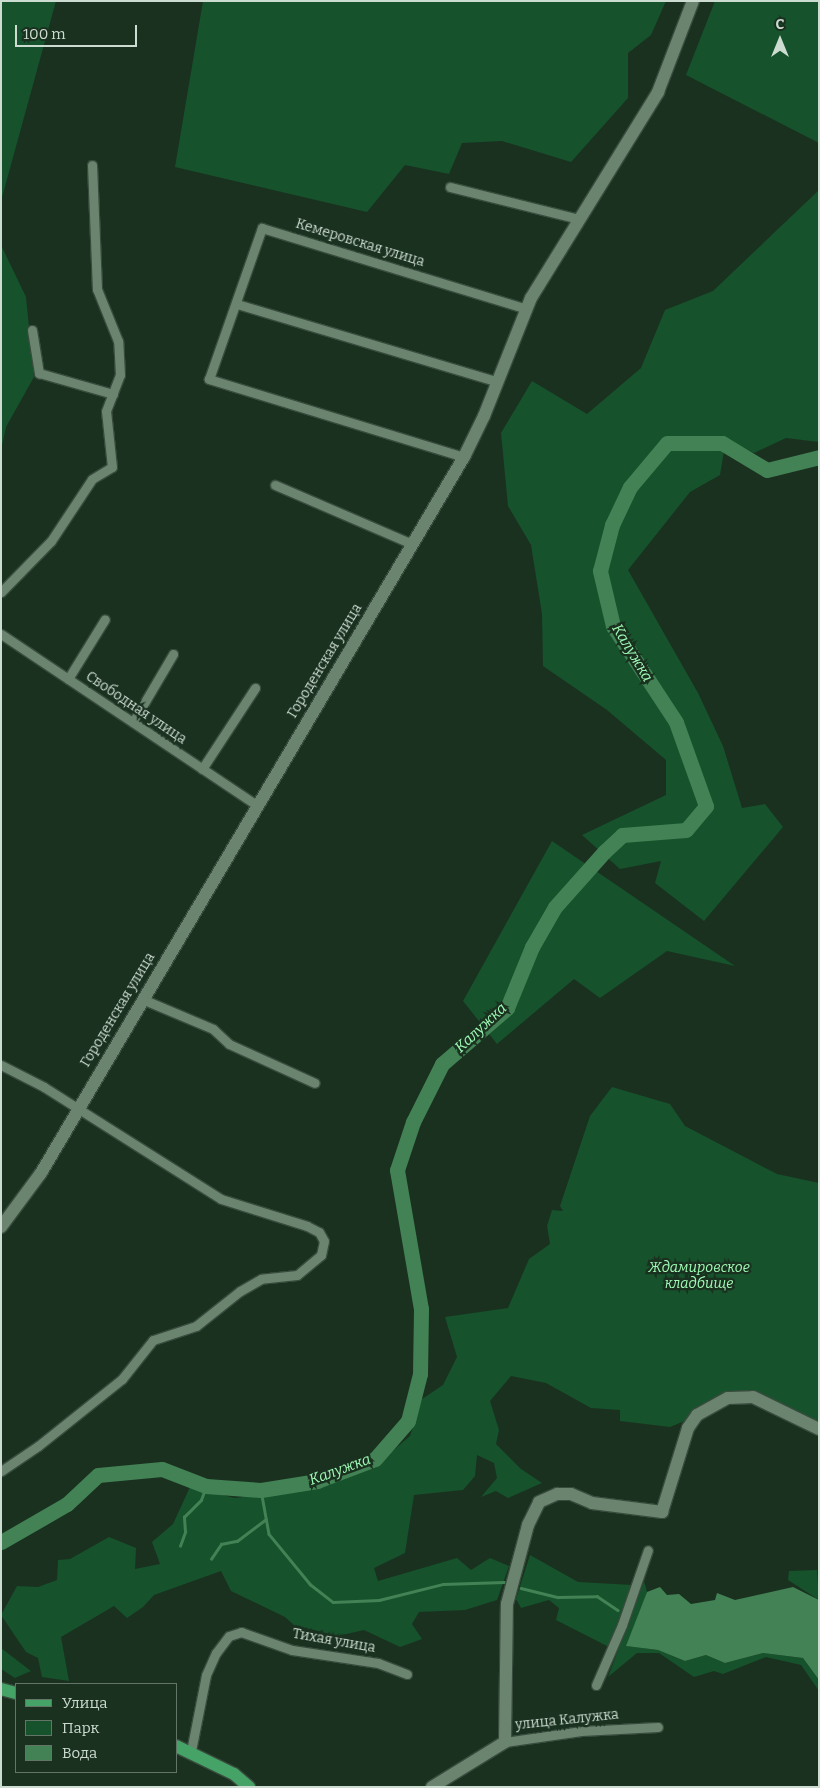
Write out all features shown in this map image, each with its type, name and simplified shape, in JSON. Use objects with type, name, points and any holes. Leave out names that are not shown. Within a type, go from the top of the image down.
[{"type":"main road","points":[[1,1688],[15,1693]]},
{"type":"main road","points":[[178,1747],[191,1750],[234,1774],[249,1787]]},
{"type":"street","name":"Городенская улица","points":[[1,1227],[41,1173],[256,805],[464,457],[484,416],[496,381],[527,309],[579,219],[658,92],[693,1]]},
{"type":"street","points":[[1,592],[51,541],[92,479],[112,467],[106,411],[120,375],[118,341],[97,290],[92,165]]},
{"type":"street","points":[[450,187],[579,219]]},
{"type":"street","name":"Кемеровская улица","points":[[464,457],[209,379],[237,304],[262,228],[527,309]]},
{"type":"street","points":[[237,304],[496,381]]},
{"type":"street","points":[[32,330],[40,373],[113,394]]},
{"type":"street","points":[[275,485],[412,544]]},
{"type":"street","points":[[68,679],[105,619]]},
{"type":"street","name":"Свободная улица","points":[[1,634],[256,805]]},
{"type":"street","points":[[133,722],[173,654]]},
{"type":"street","points":[[202,769],[255,688]]},
{"type":"street","points":[[142,999],[213,1028],[229,1044],[315,1083]]},
{"type":"street","points":[[1,1065],[44,1086],[77,1110],[222,1199],[319,1232],[324,1247],[309,1268],[297,1275],[261,1279],[240,1291],[196,1326],[153,1340],[122,1379],[38,1446],[1,1470]]},
{"type":"street","points":[[506,1742],[507,1604],[528,1525],[539,1502],[557,1494],[571,1494],[592,1503],[662,1512],[688,1428],[697,1415],[728,1398],[753,1398],[819,1429]]},
{"type":"street","points":[[596,1686],[622,1625],[648,1550]]},
{"type":"street","name":"Тихая улица","points":[[191,1750],[206,1675],[216,1653],[229,1636],[241,1632],[292,1650],[378,1663],[407,1674]]},
{"type":"street","name":"улица Калужка","points":[[432,1787],[506,1742],[581,1731],[658,1727]]},
{"type":"green space","points":[[1,1],[56,1],[1,201]]},
{"type":"green space","points":[[203,1],[666,1],[651,35],[628,53],[628,98],[571,162],[502,141],[462,143],[449,174],[405,165],[367,212],[175,167]]},
{"type":"green space","points":[[715,1],[819,1],[819,143],[686,75]]},
{"type":"green space","points":[[819,190],[819,442],[786,438],[754,453],[726,439],[720,475],[690,492],[628,570],[698,693],[723,746],[742,808],[765,804],[783,827],[704,921],[655,883],[661,861],[620,869],[582,835],[666,795],[666,760],[607,710],[543,666],[542,614],[531,545],[508,506],[501,433],[532,381],[587,414],[641,368],[665,310],[713,291]]},
{"type":"green space","points":[[1,245],[26,297],[34,377],[6,427],[1,450]]},
{"type":"green space","points":[[552,841],[735,966],[667,951],[600,998],[574,979],[497,1044],[463,1001]]},
{"type":"green space","name":"Ждамировское кладбище","points":[[612,1087],[670,1104],[685,1126],[777,1174],[819,1183],[819,1422],[750,1394],[670,1427],[620,1421],[620,1410],[591,1408],[546,1383],[511,1376],[490,1401],[499,1430],[496,1444],[521,1469],[542,1483],[508,1498],[496,1491],[481,1497],[497,1478],[494,1463],[477,1455],[475,1476],[463,1490],[414,1495],[405,1553],[374,1568],[378,1581],[457,1558],[471,1570],[490,1558],[509,1566],[497,1600],[465,1610],[419,1612],[412,1624],[422,1639],[400,1647],[364,1630],[338,1636],[294,1625],[285,1617],[231,1591],[221,1571],[154,1595],[143,1607],[127,1618],[114,1606],[61,1637],[69,1681],[42,1677],[38,1658],[26,1652],[1,1615],[17,1586],[38,1587],[57,1580],[58,1560],[70,1559],[109,1537],[136,1548],[135,1569],[160,1564],[152,1542],[173,1524],[190,1487],[235,1498],[298,1490],[377,1464],[410,1436],[422,1399],[443,1385],[457,1357],[445,1317],[508,1308],[529,1259],[550,1244],[547,1226],[552,1210],[563,1211],[560,1206],[590,1116]]},
{"type":"green space","points":[[530,1555],[578,1582],[632,1585],[609,1647],[556,1620],[559,1608],[549,1600],[521,1608],[516,1599]]},
{"type":"green space","points":[[817,1570],[819,1600],[788,1580],[789,1571]]},
{"type":"green space","points":[[644,1581],[647,1592],[627,1646],[658,1650],[685,1661],[706,1655],[725,1663],[763,1653],[803,1658],[819,1680],[819,1691],[801,1665],[766,1657],[723,1674],[714,1671],[694,1677],[659,1653],[637,1653],[608,1677]]},
{"type":"green space","points":[[1,1648],[31,1671],[15,1678],[1,1669]]},
{"type":"water","points":[[660,1587],[667,1595],[679,1594],[691,1604],[715,1600],[717,1593],[735,1600],[793,1587],[819,1600],[819,1680],[803,1658],[763,1653],[725,1663],[706,1655],[685,1661],[658,1650],[626,1646],[647,1592]]},
{"type":"waterway","name":"Калужка","points":[[1,1542],[67,1504],[98,1475],[162,1469],[206,1486],[261,1490],[317,1481],[375,1459],[408,1421],[420,1374],[421,1309],[397,1170],[413,1122],[442,1064],[507,1008],[532,947],[555,907],[604,852],[622,835],[686,830],[706,806],[676,722],[613,626],[600,571],[612,525],[630,487],[667,443],[722,443],[767,470],[819,457]]},
{"type":"waterway","points":[[180,1546],[185,1532],[184,1517],[201,1500],[206,1486]]},
{"type":"waterway","points":[[261,1490],[269,1534],[310,1584],[333,1602],[379,1600],[443,1584],[504,1582]]},
{"type":"waterway","points":[[211,1559],[221,1544],[237,1541],[266,1519]]},
{"type":"waterway","points":[[521,1588],[558,1597],[597,1596],[618,1610]]}]
